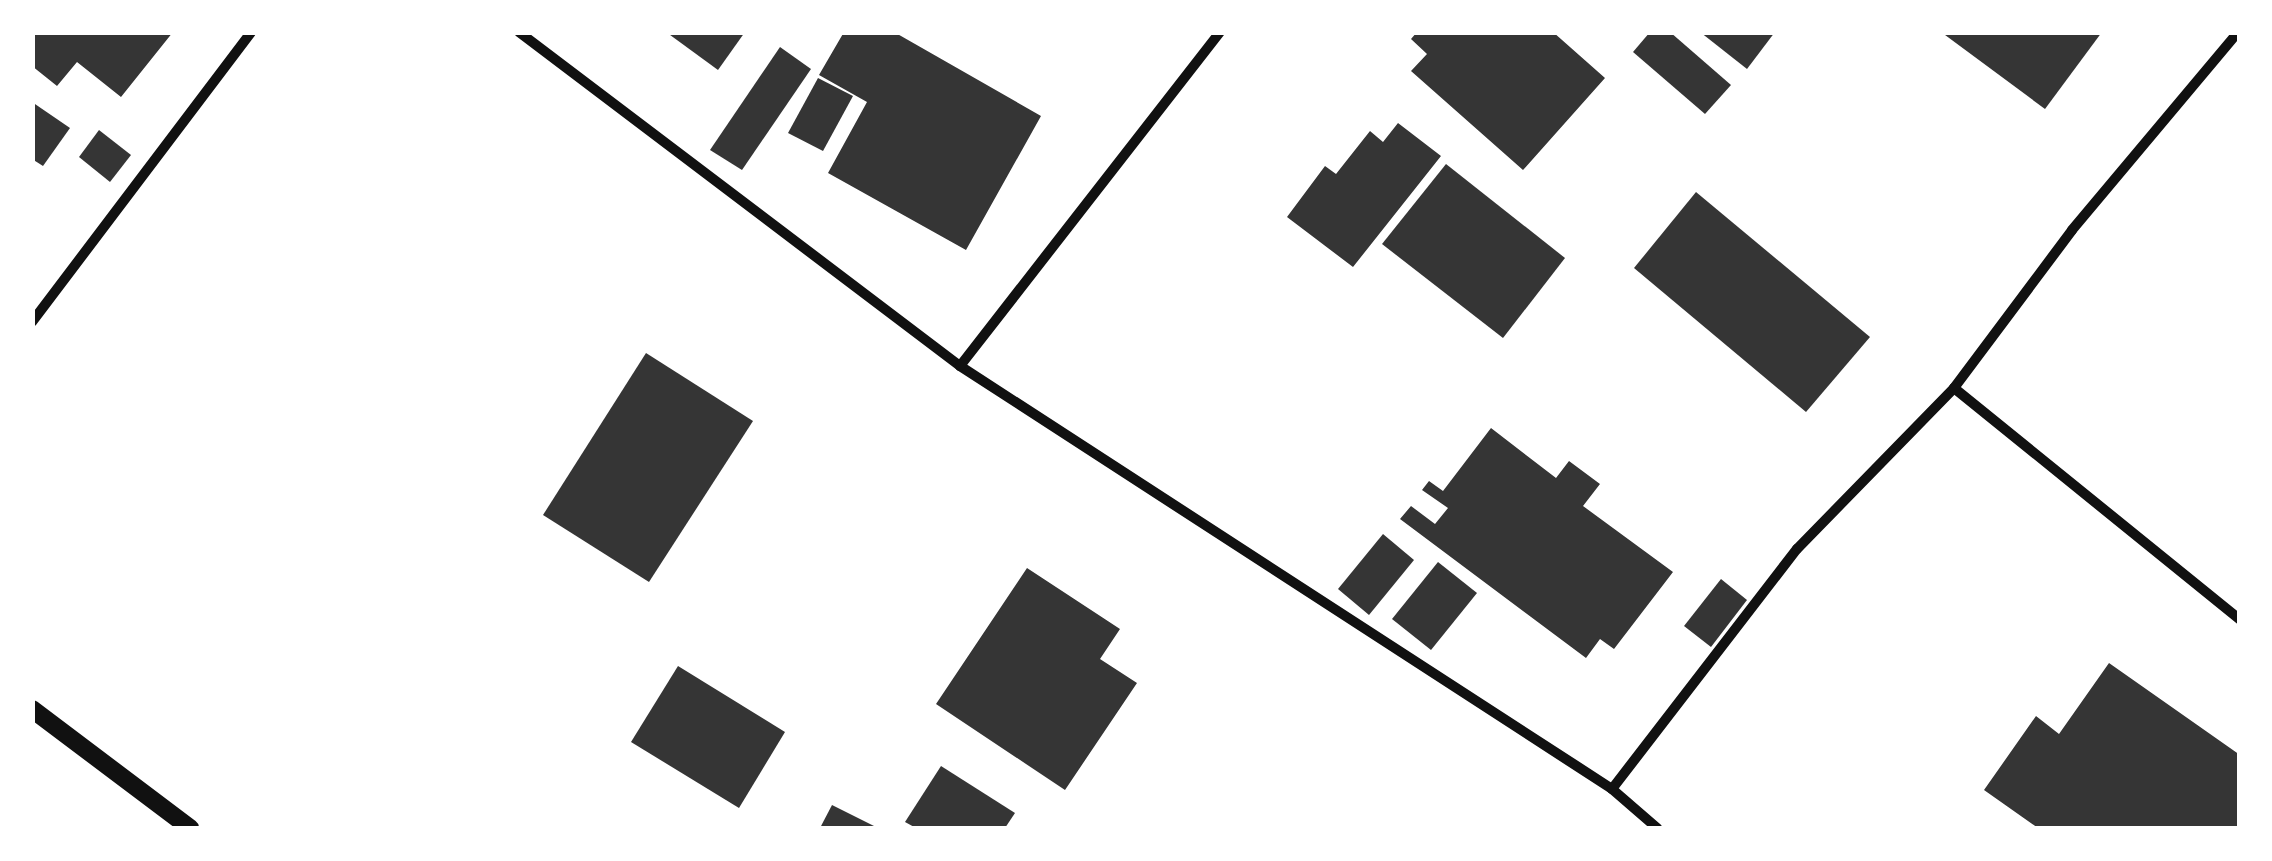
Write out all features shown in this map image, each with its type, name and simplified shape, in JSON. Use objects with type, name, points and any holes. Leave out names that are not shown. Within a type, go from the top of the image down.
[{"type":"street","points":[[32,322],[251,32]]},
{"type":"street","points":[[519,32],[960,366],[1612,789],[1656,828]]},
{"type":"street","points":[[960,366],[1220,32]]},
{"type":"street","points":[[1612,789],[1796,549],[1954,388],[2072,230],[2238,32]]},
{"type":"street","points":[[1954,388],[2240,620]]},
{"type":"street","points":[[32,709],[190,828]]},
{"type":"building","points":[[32,32],[173,32],[121,97],[77,62],[57,86],[32,66]]},
{"type":"building","points":[[666,32],[745,32],[718,70]]},
{"type":"building","points":[[844,32],[894,32],[1041,116],[966,250],[828,173],[867,102],[819,75]]},
{"type":"building","points":[[1417,32],[1553,32],[1605,78],[1523,170],[1411,71],[1427,54],[1411,39]]},
{"type":"building","points":[[1650,32],[1670,32],[1731,85],[1705,114],[1633,52]]},
{"type":"building","points":[[1700,32],[1775,32],[1747,69]]},
{"type":"building","points":[[1941,32],[2102,32],[2045,109]]},
{"type":"building","points":[[780,47],[811,69],[742,170],[710,150]]},
{"type":"building","points":[[818,78],[853,96],[823,151],[788,133]]},
{"type":"building","points":[[32,102],[70,128],[43,166],[32,159]]},
{"type":"building","points":[[1398,123],[1441,156],[1353,267],[1287,217],[1325,166],[1336,174],[1370,131],[1383,142]]},
{"type":"building","points":[[99,130],[131,155],[110,182],[79,157]]},
{"type":"building","points":[[1446,164],[1565,258],[1503,338],[1382,244]]},
{"type":"building","points":[[1696,192],[1870,337],[1806,412],[1634,268]]},
{"type":"building","points":[[646,353],[753,421],[649,582],[543,515]]},
{"type":"building","points":[[1491,428],[1556,478],[1569,461],[1600,484],[1583,506],[1673,572],[1614,649],[1600,639],[1586,658],[1400,519],[1411,506],[1435,524],[1448,508],[1422,490],[1429,481],[1443,491]]},
{"type":"building","points":[[1383,534],[1414,560],[1369,615],[1338,589]]},
{"type":"building","points":[[1438,562],[1477,593],[1431,650],[1392,619]]},
{"type":"building","points":[[1027,568],[1120,629],[1100,659],[1137,683],[1065,790],[936,704]]},
{"type":"building","points":[[1721,579],[1747,600],[1711,647],[1684,626]]},
{"type":"building","points":[[2109,663],[2240,755],[2240,828],[2038,828],[1984,790],[2036,716],[2059,734]]},
{"type":"building","points":[[678,666],[785,732],[739,808],[631,742]]},
{"type":"building","points":[[941,766],[1015,813],[1005,828],[916,828],[905,822]]},
{"type":"building","points":[[832,805],[878,828],[820,828]]}]
